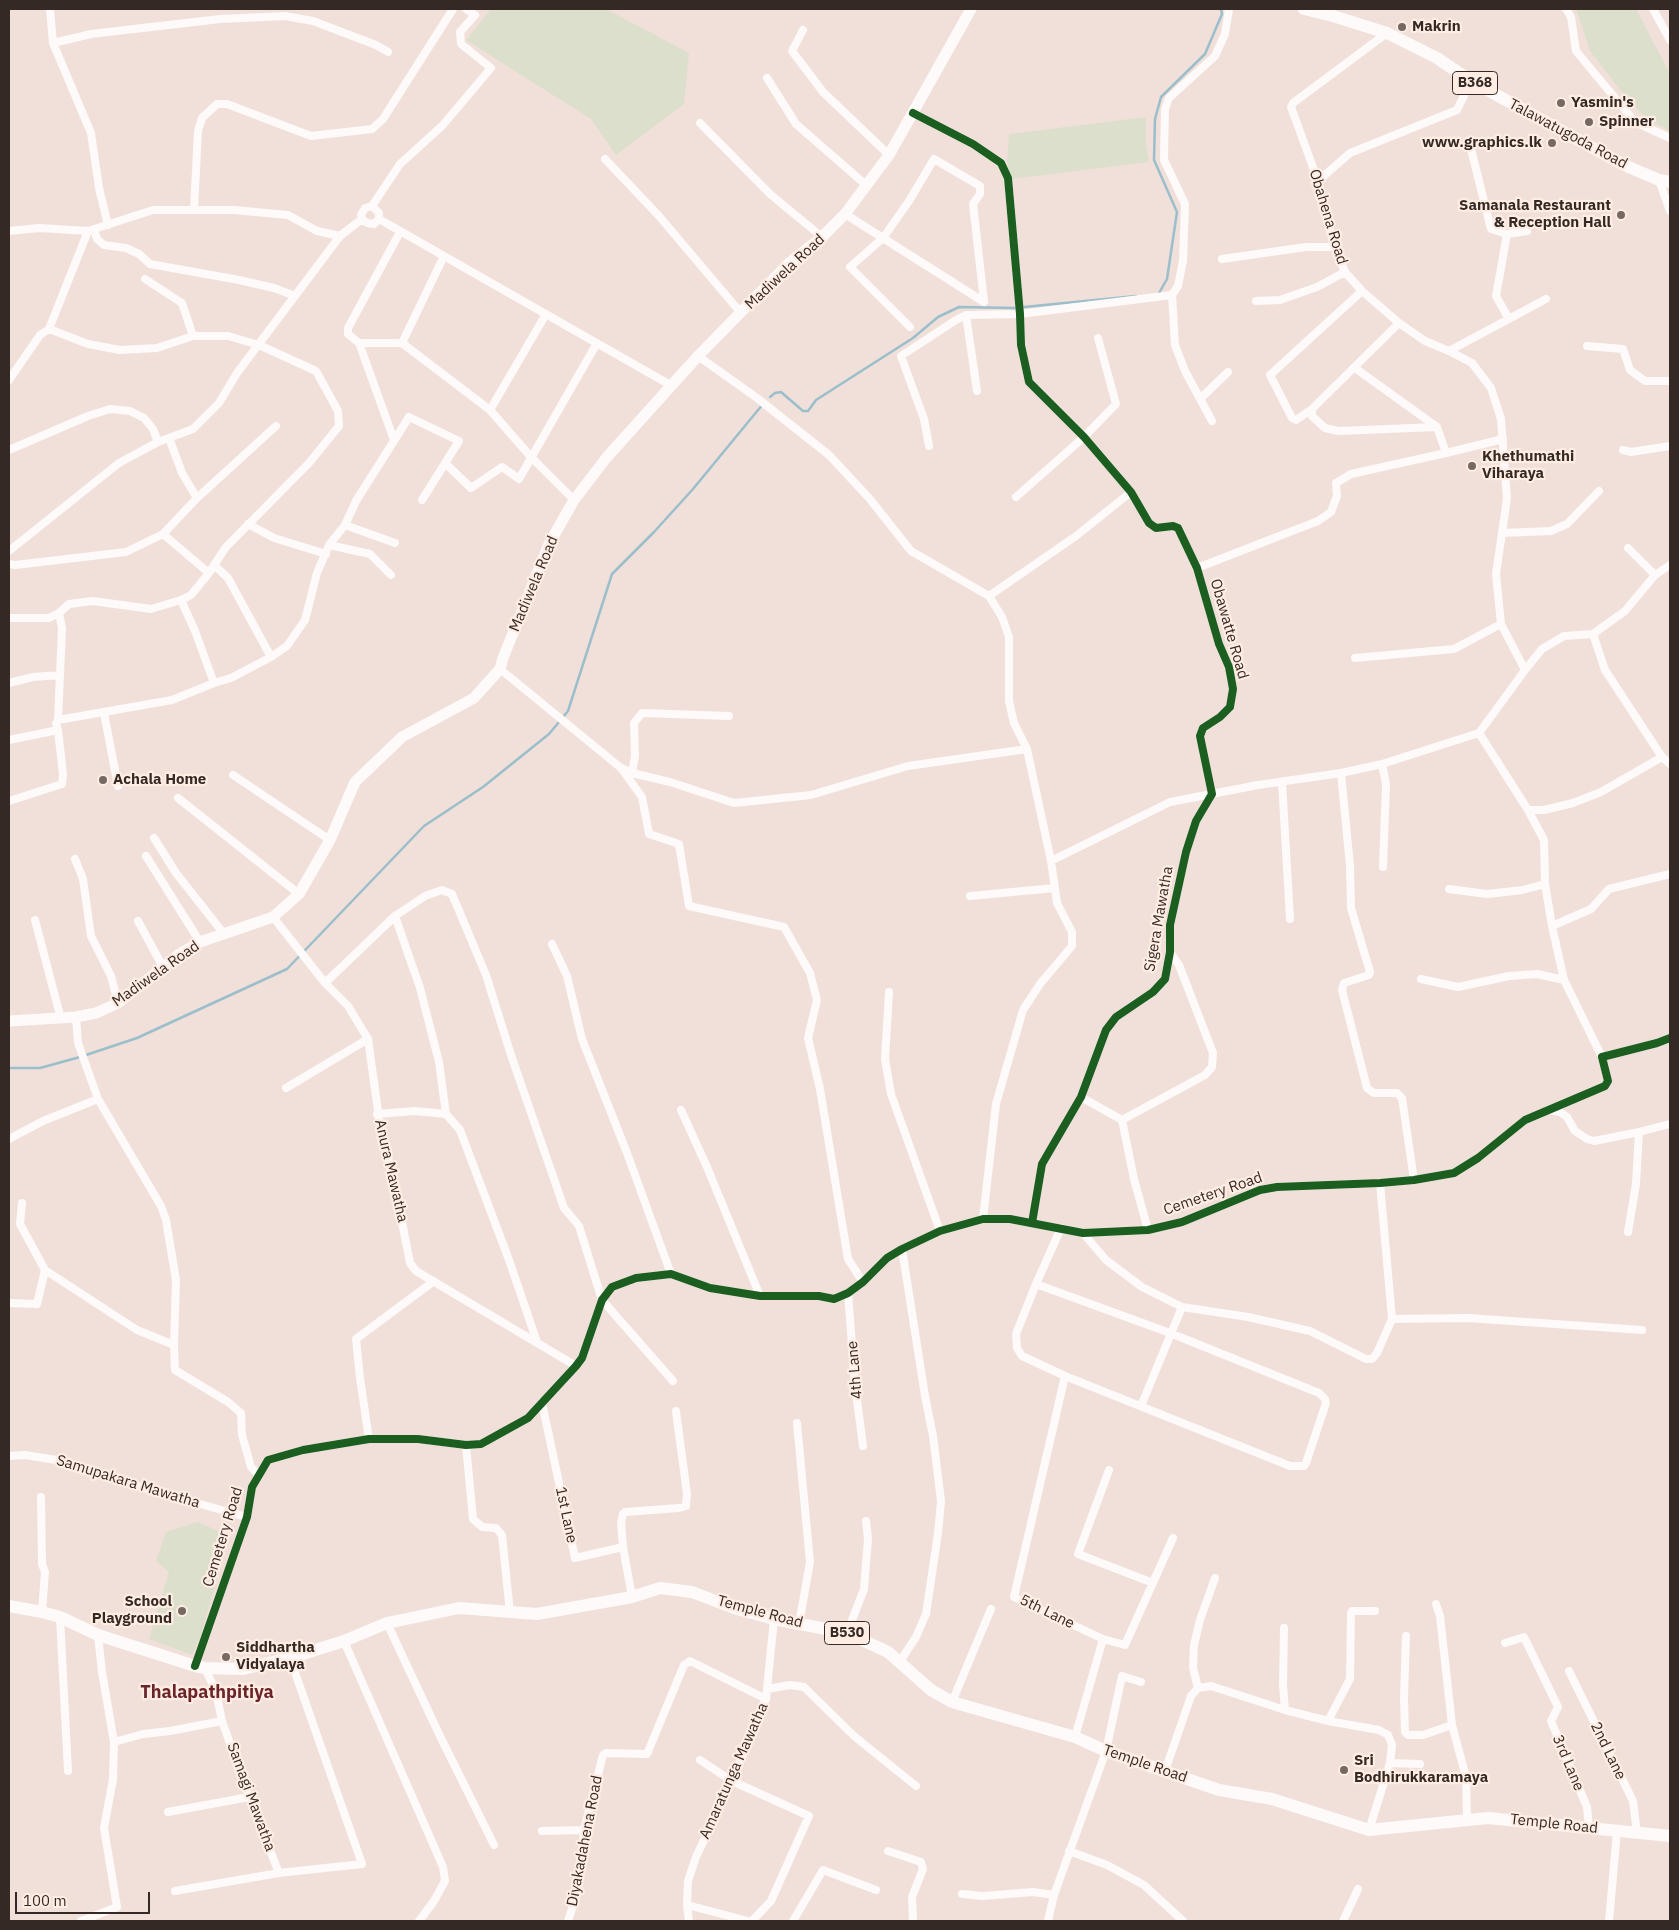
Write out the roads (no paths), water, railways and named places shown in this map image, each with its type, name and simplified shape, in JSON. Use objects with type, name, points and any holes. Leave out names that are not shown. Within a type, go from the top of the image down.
[{"type":"main road","name":"Madiwela Road","points":[[9,1021],[76,1017],[96,1012],[118,1003],[178,955],[200,942],[273,917],[299,894],[330,840],[355,782],[402,737],[474,698],[500,669],[548,544],[574,500],[606,457],[698,356],[790,263],[822,237],[844,214],[888,155],[970,9]]},
{"type":"main road","name":"Talawatugoda Road","points":[[1304,9],[1333,12],[1387,33],[1436,58],[1471,81],[1624,165],[1664,181]]},
{"type":"main road","name":"Temple Road","points":[[9,1606],[60,1617],[98,1635],[200,1667],[243,1669],[290,1658],[344,1641],[388,1623],[459,1608],[537,1614],[632,1596],[660,1588],[692,1592],[734,1608],[774,1619],[847,1633],[888,1652],[931,1690],[952,1702],[1074,1737],[1106,1751],[1219,1790],[1272,1799],[1369,1830],[1488,1818],[1670,1836]]},
{"type":"street","points":[[50,9],[53,43],[91,133],[99,188],[108,225]]},
{"type":"street","points":[[194,210],[198,131],[202,118],[217,104],[227,104],[311,136],[372,129],[383,119],[453,9]]},
{"type":"street","points":[[362,218],[362,211],[372,206],[400,164],[442,126],[491,68],[461,44],[460,32],[475,15],[466,9]]},
{"type":"street","points":[[1212,421],[1184,371],[1175,345],[1172,295],[1178,286],[1183,261],[1185,204],[1164,160],[1166,109],[1169,98],[1214,56],[1225,34],[1229,9]]},
{"type":"street","points":[[1566,9],[1571,18],[1576,52],[1635,122],[1670,138]]},
{"type":"street","points":[[1653,9],[1670,40]]},
{"type":"street","points":[[53,43],[91,34],[220,19],[285,16],[313,21],[376,45],[388,52]]},
{"type":"street","points":[[802,30],[792,51],[823,92],[888,155]]},
{"type":"street","name":"Obahena Road","points":[[1387,33],[1291,107],[1318,181],[1334,247],[1345,272],[1362,291],[1399,323],[1425,342],[1449,350],[1472,363],[1491,388],[1501,420],[1507,499],[1496,574],[1501,624],[1524,670]]},
{"type":"street","points":[[767,78],[796,124],[866,185]]},
{"type":"street","points":[[1318,181],[1350,153],[1457,110],[1471,81]]},
{"type":"street","points":[[913,113],[973,144],[1001,163],[1008,178],[1021,345],[1028,382],[1084,437],[1131,492],[1076,536],[989,596]]},
{"type":"street","points":[[700,123],[770,194],[822,237]]},
{"type":"street","points":[[1470,145],[1491,229],[1507,234],[1527,231]]},
{"type":"street","points":[[605,159],[658,216],[741,313]]},
{"type":"street","points":[[844,214],[883,238],[984,302],[973,204],[980,194],[980,186],[934,159],[909,201],[883,238],[850,267],[910,326]]},
{"type":"street","points":[[1664,181],[1670,211]]},
{"type":"street","points":[[372,206],[378,210],[379,219]]},
{"type":"street","points":[[9,231],[39,228],[91,230],[153,210],[234,210],[288,215],[318,231],[340,236]]},
{"type":"street","points":[[362,218],[370,224],[379,219]]},
{"type":"street","points":[[9,552],[119,463],[158,442],[193,429],[219,403],[237,373],[340,236],[362,218]]},
{"type":"street","points":[[379,219],[672,386]]},
{"type":"street","points":[[91,230],[104,245],[126,248],[139,254],[150,264],[239,280],[274,288],[296,296]]},
{"type":"street","points":[[9,380],[40,335],[49,329],[91,230]]},
{"type":"street","points":[[394,440],[359,343],[348,334],[348,328],[400,232]]},
{"type":"street","points":[[1507,234],[1496,296],[1509,319]]},
{"type":"street","points":[[1222,259],[1306,247],[1334,247]]},
{"type":"street","points":[[402,343],[444,256]]},
{"type":"street","points":[[1256,301],[1280,300],[1317,287],[1345,272]]},
{"type":"street","points":[[145,279],[182,303],[193,336]]},
{"type":"street","points":[[1362,291],[1270,375],[1292,418],[1296,420],[1312,409],[1399,323]]},
{"type":"street","points":[[929,446],[924,420],[901,356],[966,315],[1172,295]]},
{"type":"street","points":[[1449,350],[1546,299]]},
{"type":"street","points":[[490,410],[546,314]]},
{"type":"street","points":[[966,315],[977,391]]},
{"type":"street","points":[[9,618],[50,618],[69,604],[93,601],[151,609],[191,595],[209,573],[226,547],[309,463],[339,426],[338,411],[316,371],[259,345],[228,336],[193,336],[157,348],[120,350],[88,344],[49,329]]},
{"type":"street","points":[[1016,497],[1084,437],[1116,404],[1098,338]]},
{"type":"street","points":[[359,343],[402,343],[490,410],[531,457],[574,500]]},
{"type":"street","points":[[445,462],[471,488],[502,467],[519,480],[597,343]]},
{"type":"street","points":[[1588,346],[1623,349],[1630,370],[1645,380],[1670,381]]},
{"type":"street","points":[[698,356],[758,398],[829,455],[869,498],[911,551],[989,596],[1002,617],[1008,638],[1009,701],[1014,723],[1027,749],[1051,861],[1056,903],[1072,932],[1072,946],[1040,984],[1023,1010],[996,1104],[983,1219]]},
{"type":"street","points":[[1355,368],[1437,427],[1446,453]]},
{"type":"street","points":[[1200,399],[1228,372]]},
{"type":"street","points":[[9,450],[88,416],[110,409],[130,411],[144,418],[153,429],[158,442]]},
{"type":"street","points":[[1312,409],[1312,416],[1325,428],[1338,431],[1437,427]]},
{"type":"street","points":[[58,720],[172,700],[231,678],[271,657],[287,646],[305,620],[317,573],[329,545],[345,525],[356,501],[409,417],[459,441],[422,500]]},
{"type":"street","points":[[9,564],[14,565],[126,552],[163,534],[196,498],[276,426]]},
{"type":"street","points":[[169,438],[182,474],[196,498]]},
{"type":"street","points":[[1197,568],[1318,521],[1331,512],[1336,496],[1336,484],[1351,474],[1503,438]]},
{"type":"street","points":[[1623,450],[1631,452],[1670,446]]},
{"type":"street","name":"Obawatte Road","points":[[1131,492],[1149,523],[1156,528],[1173,526],[1178,528],[1197,568],[1219,644],[1229,667],[1233,689],[1230,707],[1220,717],[1203,728],[1200,736],[1212,794]]},
{"type":"street","points":[[1502,533],[1551,531],[1559,528],[1567,524],[1599,492]]},
{"type":"street","points":[[248,524],[274,538],[326,554]]},
{"type":"street","points":[[345,525],[395,543]]},
{"type":"street","points":[[163,534],[209,573]]},
{"type":"street","points":[[329,545],[370,554],[391,575]]},
{"type":"street","points":[[1628,548],[1655,575]]},
{"type":"street","points":[[214,565],[228,578],[271,657]]},
{"type":"street","points":[[1051,861],[1170,802],[1282,782],[1341,774],[1382,764],[1479,733],[1524,670],[1542,649],[1564,636],[1593,634],[1625,611],[1655,575],[1670,565]]},
{"type":"street","points":[[181,600],[195,630],[214,683]]},
{"type":"street","points":[[9,801],[62,784],[64,774],[56,724],[58,720],[62,628],[59,613]]},
{"type":"street","points":[[1356,658],[1454,649],[1501,624]]},
{"type":"street","points":[[1593,634],[1605,670],[1662,757],[1670,764]]},
{"type":"street","points":[[500,669],[621,768],[642,797],[649,834],[678,844],[689,906],[784,927],[810,973],[817,1000],[808,1038],[820,1089],[848,1259],[863,1282]]},
{"type":"street","points":[[9,683],[33,677],[60,675]]},
{"type":"street","points":[[632,773],[635,756],[634,723],[642,712],[728,716]]},
{"type":"street","points":[[104,713],[118,786]]},
{"type":"street","points":[[9,740],[58,730]]},
{"type":"street","points":[[1479,733],[1528,810],[1544,840],[1545,884],[1564,980],[1602,1057],[1658,1043],[1670,1038]]},
{"type":"street","points":[[621,768],[632,773],[670,782],[734,804],[811,795],[908,766],[1027,749]]},
{"type":"street","points":[[1528,810],[1544,810],[1572,803],[1601,792],[1662,757]]},
{"type":"street","points":[[1382,764],[1386,784],[1383,867]]},
{"type":"street","points":[[1341,774],[1350,866],[1351,908],[1370,972],[1369,975],[1344,984],[1342,990],[1367,1088],[1374,1092],[1397,1093],[1402,1098],[1414,1180]]},
{"type":"street","points":[[234,775],[330,840]]},
{"type":"street","points":[[1282,782],[1290,918]]},
{"type":"street","name":"Sigera Mawatha","points":[[1032,1223],[1042,1164],[1081,1097],[1106,1030],[1116,1017],[1153,992],[1165,978],[1170,952],[1170,925],[1186,852],[1196,821],[1212,794]]},
{"type":"street","points":[[178,798],[299,894]]},
{"type":"street","points":[[154,838],[176,873],[224,934]]},
{"type":"street","points":[[146,856],[200,942]]},
{"type":"street","points":[[75,859],[83,879],[91,936],[111,976],[118,1003]]},
{"type":"street","points":[[1552,926],[1591,910],[1609,889],[1670,874]]},
{"type":"street","points":[[1449,889],[1487,894],[1523,890],[1545,884]]},
{"type":"street","points":[[970,896],[1055,888]]},
{"type":"street","points":[[326,983],[395,916],[425,896],[442,890],[452,894],[486,975],[511,1056],[564,1208],[579,1226],[602,1300],[673,1381]]},
{"type":"street","points":[[395,916],[420,988],[427,1015],[439,1062],[446,1114],[460,1130],[509,1260],[537,1342]]},
{"type":"street","name":"Anura Mawatha","points":[[273,917],[326,983],[348,1006],[368,1038],[377,1114],[382,1140],[392,1171],[410,1263],[416,1271],[576,1366]]},
{"type":"street","points":[[35,920],[61,1019]]},
{"type":"street","points":[[138,921],[163,967]]},
{"type":"street","points":[[552,944],[567,976],[582,1039],[627,1153],[671,1274]]},
{"type":"street","points":[[1122,1120],[1205,1075],[1212,1067],[1213,1053],[1179,965],[1170,952]]},
{"type":"street","points":[[1421,979],[1458,987],[1509,976],[1537,974],[1564,980]]},
{"type":"street","points":[[889,992],[885,1059],[891,1094],[940,1231]]},
{"type":"street","points":[[76,1017],[78,1043],[98,1099],[161,1206],[166,1220],[176,1280],[175,1370],[228,1402],[241,1413],[242,1435],[251,1467],[259,1475]]},
{"type":"street","points":[[286,1088],[368,1038]]},
{"type":"street","name":"Cemetery Road","points":[[200,1667],[247,1517],[252,1487],[268,1460],[303,1450],[369,1439],[418,1439],[466,1445],[481,1444],[528,1418],[576,1366],[582,1358],[602,1300],[612,1287],[636,1278],[671,1274],[710,1288],[760,1296],[819,1296],[834,1299],[848,1293],[863,1282],[887,1258],[902,1249],[940,1231],[983,1219],[1010,1218],[1082,1233],[1148,1230],[1182,1222],[1260,1190],[1277,1187],[1380,1183],[1414,1180],[1454,1173],[1478,1158],[1525,1120],[1605,1086],[1608,1081],[1602,1057]]},
{"type":"street","points":[[1081,1097],[1122,1120],[1134,1179],[1148,1230]]},
{"type":"street","points":[[9,1139],[43,1121],[98,1099]]},
{"type":"street","points":[[680,1110],[707,1167],[760,1296]]},
{"type":"street","points":[[1549,1110],[1560,1112],[1568,1117],[1575,1131],[1594,1141],[1670,1124]]},
{"type":"street","points":[[377,1114],[415,1111],[446,1114]]},
{"type":"street","points":[[1628,1232],[1636,1184],[1640,1132]]},
{"type":"street","points":[[1082,1233],[1106,1260],[1142,1287],[1182,1307],[1248,1317],[1310,1331],[1366,1359],[1372,1359],[1377,1353],[1392,1319],[1380,1183]]},
{"type":"street","points":[[22,1204],[20,1224],[45,1270],[137,1330],[174,1344]]},
{"type":"street","points":[[1036,1284],[1170,1333],[1319,1394],[1326,1399],[1326,1403],[1304,1466],[1290,1466],[1065,1376],[1022,1356],[1017,1348],[1016,1334],[1036,1284],[1061,1228]]},
{"type":"street","points":[[899,1663],[916,1637],[926,1614],[938,1533],[940,1501],[933,1436],[923,1386],[902,1249]]},
{"type":"street","points":[[9,1303],[37,1304],[45,1270]]},
{"type":"street","points":[[369,1439],[356,1339],[434,1281]]},
{"type":"street","name":"4th Lane","points":[[848,1293],[855,1385],[863,1446]]},
{"type":"street","points":[[1141,1406],[1182,1307]]},
{"type":"street","points":[[1392,1319],[1468,1318],[1642,1330]]},
{"type":"street","name":"5th Lane","points":[[1065,1376],[1014,1597],[1103,1639],[1125,1645],[1173,1538]]},
{"type":"street","name":"1st Lane","points":[[542,1404],[575,1558],[623,1547]]},
{"type":"street","points":[[632,1596],[623,1547],[621,1522],[623,1514],[626,1512],[686,1506],[688,1494],[676,1410]]},
{"type":"street","points":[[797,1423],[810,1562],[799,1624]]},
{"type":"street","points":[[466,1445],[473,1519],[482,1527],[496,1528],[502,1535],[510,1613]]},
{"type":"street","name":"Samupakara Mawatha","points":[[9,1456],[25,1455],[62,1461],[153,1491],[247,1517]]},
{"type":"street","points":[[1108,1470],[1078,1554],[1153,1583]]},
{"type":"street","points":[[41,1497],[42,1564],[45,1572],[42,1612]]},
{"type":"street","points":[[847,1633],[864,1589],[868,1539],[866,1521]]},
{"type":"street","points":[[1198,1688],[1192,1668],[1194,1646],[1200,1620],[1215,1578]]},
{"type":"street","points":[[1436,1604],[1440,1616],[1452,1725],[1466,1777],[1468,1819]]},
{"type":"street","points":[[952,1702],[991,1609]]},
{"type":"street","points":[[1328,1721],[1350,1679],[1351,1613],[1352,1611],[1376,1611]]},
{"type":"street","points":[[60,1617],[68,1771]]},
{"type":"street","name":"Amaratunga Mawatha","points":[[689,1921],[687,1905],[688,1881],[696,1857],[732,1781],[766,1699],[774,1619]]},
{"type":"street","points":[[388,1623],[438,1734],[494,1845]]},
{"type":"street","points":[[1284,1628],[1283,1685],[1285,1710]]},
{"type":"street","points":[[81,1921],[117,1906],[104,1828],[113,1779],[114,1742],[102,1672],[98,1635]]},
{"type":"street","points":[[1406,1636],[1405,1732],[1408,1735],[1423,1735],[1452,1725]]},
{"type":"street","name":"3rd Lane","points":[[1505,1643],[1524,1638],[1558,1707],[1551,1721],[1586,1807],[1589,1827]]},
{"type":"street","points":[[1074,1737],[1103,1639]]},
{"type":"street","points":[[344,1641],[443,1867],[445,1881],[434,1901],[419,1921]]},
{"type":"street","points":[[175,1891],[279,1873],[362,1864],[290,1658]]},
{"type":"street","name":"Diyakadahena Road","points":[[568,1921],[578,1890],[584,1830],[603,1755],[606,1753],[647,1754],[684,1665],[690,1661],[766,1699]]},
{"type":"street","name":"Samagi Mawatha","points":[[200,1667],[216,1692],[222,1721],[279,1873]]},
{"type":"street","name":"2nd Lane","points":[[1569,1671],[1633,1801],[1637,1833]]},
{"type":"street","points":[[1048,1921],[1054,1895],[1069,1851],[1106,1751],[1122,1676],[1141,1682]]},
{"type":"street","points":[[767,1690],[790,1685],[804,1687],[854,1736],[916,1786]]},
{"type":"street","points":[[1165,1771],[1191,1696],[1198,1688],[1211,1686],[1285,1710],[1328,1721],[1379,1730],[1388,1735],[1392,1745],[1390,1763],[1369,1830]]},
{"type":"street","points":[[114,1742],[142,1734],[170,1731],[222,1721]]},
{"type":"street","points":[[700,1760],[732,1781],[809,1816],[771,1901],[752,1921]]},
{"type":"street","points":[[1390,1763],[1420,1764]]},
{"type":"street","points":[[168,1812],[250,1797]]},
{"type":"street","points":[[542,1831],[584,1830]]},
{"type":"street","points":[[1609,1921],[1617,1831]]},
{"type":"street","points":[[888,1851],[921,1862],[923,1869],[912,1897],[913,1921]]},
{"type":"street","points":[[1069,1851],[1107,1866],[1144,1885],[1183,1921]]},
{"type":"street","points":[[793,1921],[823,1870],[876,1890]]},
{"type":"street","points":[[1343,1921],[1358,1889]]},
{"type":"street","points":[[962,1894],[983,1896],[1033,1892],[1054,1895]]},
{"type":"street","points":[[687,1905],[748,1921]]},
{"type":"waterway","points":[[1159,293],[1167,279],[1177,212],[1154,160],[1155,119],[1161,97],[1205,54],[1222,14],[1221,9]]},
{"type":"waterway","points":[[770,397],[775,393],[781,392],[803,411],[808,411],[816,400],[913,338],[938,317],[959,307],[1014,308],[1136,296]]},
{"type":"waterway","points":[[86,1055],[137,1038],[287,969],[424,826],[483,787],[549,734],[568,711],[612,574],[693,489],[763,404]]},
{"type":"waterway","points":[[9,1068],[40,1068],[80,1057]]},
{"type":"place","name":"Makrin","points":[[1402,27]]},
{"type":"place","name":"Yasmin's","points":[[1561,103]]},
{"type":"place","name":"Spinner","points":[[1589,122]]},
{"type":"place","name":"www.graphics.lk","points":[[1552,143]]},
{"type":"place","name":"Samanala Restaurant & Reception Hall","points":[[1621,215]]},
{"type":"place","name":"Khethumathi Viharaya","points":[[1472,466]]},
{"type":"place","name":"Achala Home","points":[[103,780]]},
{"type":"place","name":"School Playground","points":[[182,1611]]},
{"type":"place","name":"Siddhartha Vidyalaya","points":[[226,1657]]},
{"type":"place","name":"Sri Bodhirukkaramaya","points":[[1344,1770]]},
{"type":"district","name":"Thalapathpitiya","points":[[207,1693]]}]
